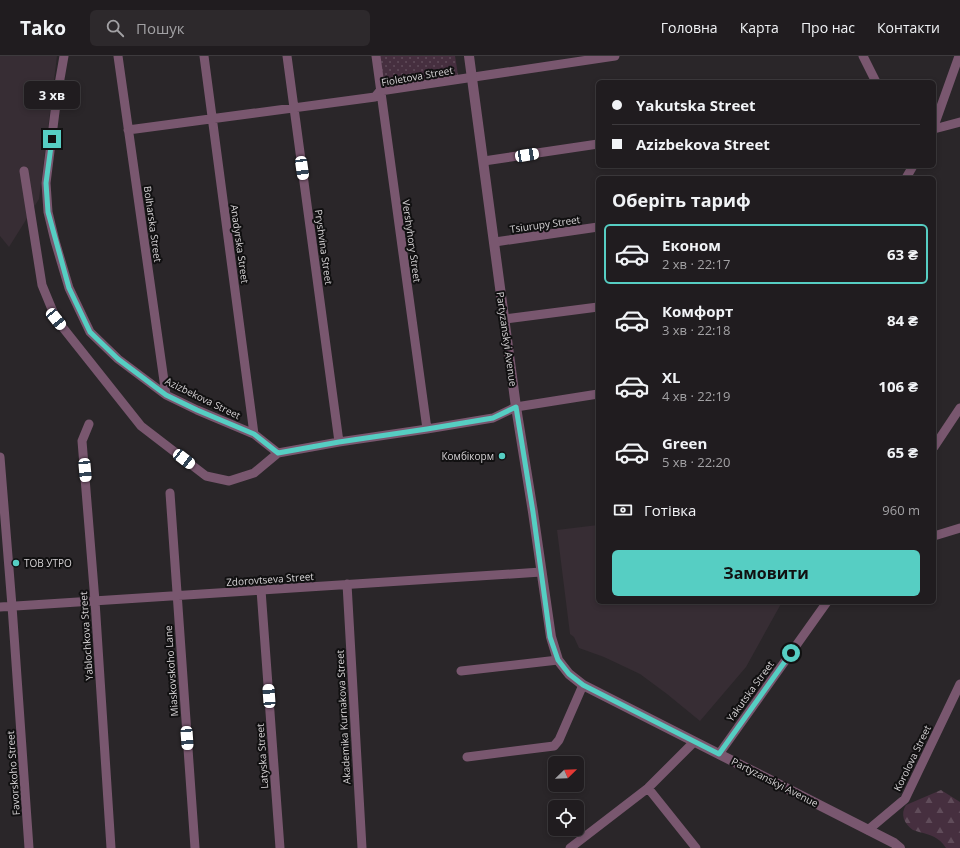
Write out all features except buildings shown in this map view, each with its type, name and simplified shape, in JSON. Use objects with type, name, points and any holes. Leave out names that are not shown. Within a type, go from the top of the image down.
[{"type":"street","name":"Azizbekova Street","points":[[64,56],[57,96],[46,183],[48,212],[69,288],[90,332],[118,359],[166,395],[254,434],[278,453]]},
{"type":"street","name":"Bolharska Street","points":[[118,56],[166,395]]},
{"type":"street","name":"Anadyrska Street","points":[[204,56],[254,434]]},
{"type":"street","name":"Pryshvina Street","points":[[287,56],[339,442]]},
{"type":"street","name":"Vershyhory Street","points":[[376,56],[427,429]]},
{"type":"street","name":"Partyzanskyi Avenue","points":[[469,56],[516,407],[550,637],[558,660],[569,674],[583,685],[868,830],[896,846]]},
{"type":"street","name":"Fioletova Street","points":[[128,130],[375,97],[380,91],[615,56]]},
{"type":"street","points":[[863,56],[872,80]]},
{"type":"street","points":[[936,121],[959,56]]},
{"type":"street","points":[[936,127],[960,122]]},
{"type":"street","points":[[484,161],[596,144]]},
{"type":"street","points":[[24,171],[42,285],[56,319],[142,426],[206,476],[229,481],[254,473],[278,453],[493,418],[516,407],[596,394]]},
{"type":"street","name":"Tsiurupy Street","points":[[495,242],[596,227]]},
{"type":"street","points":[[505,319],[596,307]]},
{"type":"street","points":[[936,444],[960,408]]},
{"type":"street","name":"Yablochkova Street","points":[[89,424],[82,441],[95,601],[111,848]]},
{"type":"street","name":"Favorskoho Street","points":[[0,457],[29,848]]},
{"type":"street","name":"Miaskovskoho Lane","points":[[170,493],[195,848]]},
{"type":"street","points":[[936,535],[960,528]]},
{"type":"street","name":"Zdorovtseva Street","points":[[0,607],[177,597],[346,584],[541,572]]},
{"type":"street","name":"Akademika Kurnakova Street","points":[[346,584],[362,848]]},
{"type":"street","name":"Latyska Street","points":[[261,590],[280,848]]},
{"type":"street","name":"Yakutska Street","points":[[719,754],[826,604]]},
{"type":"street","points":[[461,671],[558,660]]},
{"type":"street","name":"Korolova Street","points":[[868,830],[905,799],[960,684]]},
{"type":"street","points":[[467,757],[554,746],[559,740],[583,685]]},
{"type":"street","points":[[570,848],[648,788],[694,742]]},
{"type":"street","points":[[648,788],[696,848]]},
{"type":"shaded area","points":[[0,56],[57,56],[39,199],[9,247],[0,236]]},
{"type":"shaded area","points":[[596,525],[596,604],[781,604],[746,667],[700,721],[640,674],[604,657],[579,648],[574,637],[570,634],[557,530]]},
{"type":"green space","points":[[380,56],[455,56],[458,75],[384,85]]},
{"type":"green space","points":[[941,790],[960,802],[960,848],[946,848],[941,841],[934,837],[913,830],[907,825],[904,819],[903,812],[906,805]]},
{"type":"place","name":"Комбікорм","points":[[502,456]]},
{"type":"place","name":"ТОВ УТРО","points":[[16,563]]},
{"type":"route","points":[[52,139],[46,183],[48,212],[69,288],[90,332],[118,359],[166,395],[254,434],[278,453],[493,418],[516,407],[533,512],[550,637],[558,660],[569,674],[583,685],[719,754],[791,653]]}]
